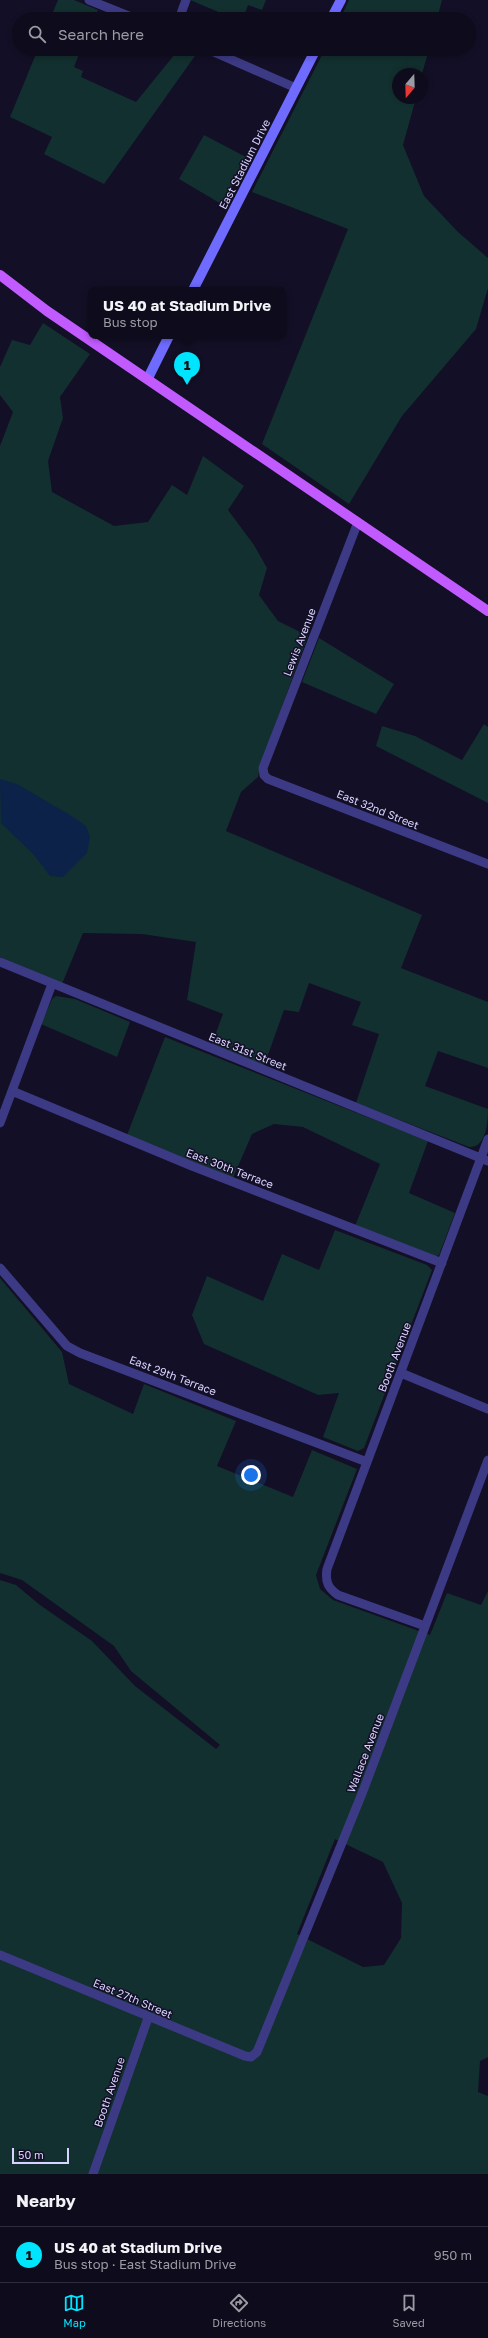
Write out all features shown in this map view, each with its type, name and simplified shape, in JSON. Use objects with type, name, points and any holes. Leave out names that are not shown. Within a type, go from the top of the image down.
[{"type":"main road","points":[[335,12],[341,0]]},
{"type":"main road","name":"East Stadium Drive","points":[[194,287],[312,56]]},
{"type":"main road","points":[[0,275],[47,311],[88,338]]},
{"type":"main road","points":[[89,339],[488,611]]},
{"type":"main road","points":[[148,378],[168,339]]},
{"type":"street","points":[[89,0],[119,12]]},
{"type":"street","points":[[182,12],[186,0]]},
{"type":"street","points":[[223,56],[296,88]]},
{"type":"street","name":"Lewis Avenue","points":[[263,770],[358,522]]},
{"type":"street","name":"East 32nd Street","points":[[263,770],[268,778],[435,845],[488,864]]},
{"type":"street","name":"East 31st Street","points":[[0,962],[484,1159]]},
{"type":"street","points":[[0,1123],[52,984]]},
{"type":"street","name":"East 30th Terrace","points":[[12,1091],[192,1166],[442,1263]]},
{"type":"street","name":"Booth Avenue","points":[[425,1626],[338,1596],[327,1584],[327,1570],[442,1263],[484,1159],[488,1139]]},
{"type":"street","name":"East 29th Terrace","points":[[0,1268],[67,1346],[80,1353],[368,1462]]},
{"type":"street","points":[[401,1373],[488,1409]]},
{"type":"street","name":"Wallace Avenue","points":[[257,2052],[321,1900],[488,1460]]},
{"type":"street","name":"East 27th Street","points":[[0,1955],[148,2018],[245,2056],[252,2057],[257,2052]]},
{"type":"street","name":"Booth Avenue","points":[[93,2174],[148,2018]]},
{"type":"green space","points":[[58,0],[74,0],[98,10],[97,12],[53,12]]},
{"type":"green space","points":[[190,0],[266,0],[262,10],[248,5],[246,12],[218,12]]},
{"type":"green space","points":[[349,0],[442,0],[439,12],[343,12]]},
{"type":"green space","points":[[35,56],[78,56],[74,67],[83,71],[81,77],[136,102],[173,56],[195,56],[104,184],[44,154],[52,137],[10,117]]},
{"type":"green space","points":[[321,56],[427,56],[424,68],[392,68],[392,104],[414,104],[403,145],[424,196],[458,232],[488,258],[488,288],[476,329],[402,416],[349,504],[262,444],[348,229],[252,192]]},
{"type":"green space","points":[[204,135],[246,157],[223,205],[179,179]]},
{"type":"green space","points":[[43,323],[90,354],[60,397],[63,418],[48,461],[52,492],[114,526],[148,522],[172,485],[187,495],[203,456],[244,486],[228,510],[254,545],[267,568],[259,595],[278,621],[308,636],[260,766],[258,777],[241,792],[226,831],[422,915],[401,968],[488,1002],[488,1068],[438,1051],[425,1086],[488,1109],[485,1134],[475,1146],[469,1147],[356,1103],[379,1034],[352,1025],[361,1002],[309,983],[299,1012],[284,1010],[264,1066],[211,1046],[223,1014],[187,1000],[196,942],[142,934],[83,933],[62,984],[0,957],[0,446],[13,412],[0,395],[0,367],[12,340],[30,345]]},
{"type":"green space","points":[[319,638],[394,684],[376,714],[302,682]]},
{"type":"green space","points":[[484,724],[488,727],[488,803],[376,746],[382,726],[415,736],[462,760]]},
{"type":"green space","points":[[56,996],[75,999],[130,1022],[117,1057],[41,1024],[52,999]]},
{"type":"green space","points":[[165,1037],[428,1141],[409,1193],[455,1213],[439,1255],[434,1257],[355,1226],[380,1164],[303,1127],[274,1124],[252,1134],[233,1178],[127,1135]]},
{"type":"green space","points":[[335,1230],[427,1265],[432,1270],[364,1448],[358,1451],[323,1437],[339,1393],[318,1395],[204,1344],[192,1315],[207,1276],[263,1301],[282,1254],[319,1270]]},
{"type":"green space","points":[[0,1278],[62,1352],[69,1384],[133,1414],[144,1384],[236,1421],[217,1466],[293,1497],[312,1450],[357,1469],[316,1575],[320,1589],[333,1600],[430,1635],[447,1593],[481,1605],[488,1591],[488,2057],[480,2061],[478,2092],[488,2096],[488,2174],[0,2174],[0,1580],[16,1585],[40,1605],[92,1641],[135,1686],[216,1749],[220,1745],[131,1671],[114,1646],[22,1580],[0,1573]],"holes":[[[335,1839],[383,1862],[402,1903],[401,1938],[384,1965],[363,1967],[297,1934]]]},
{"type":"water","points":[[0,779],[17,784],[86,826],[90,837],[87,853],[63,877],[50,876],[34,855],[1,823]]},
{"type":"place","name":"US 40 at Stadium Drive","points":[[187,385]]}]
